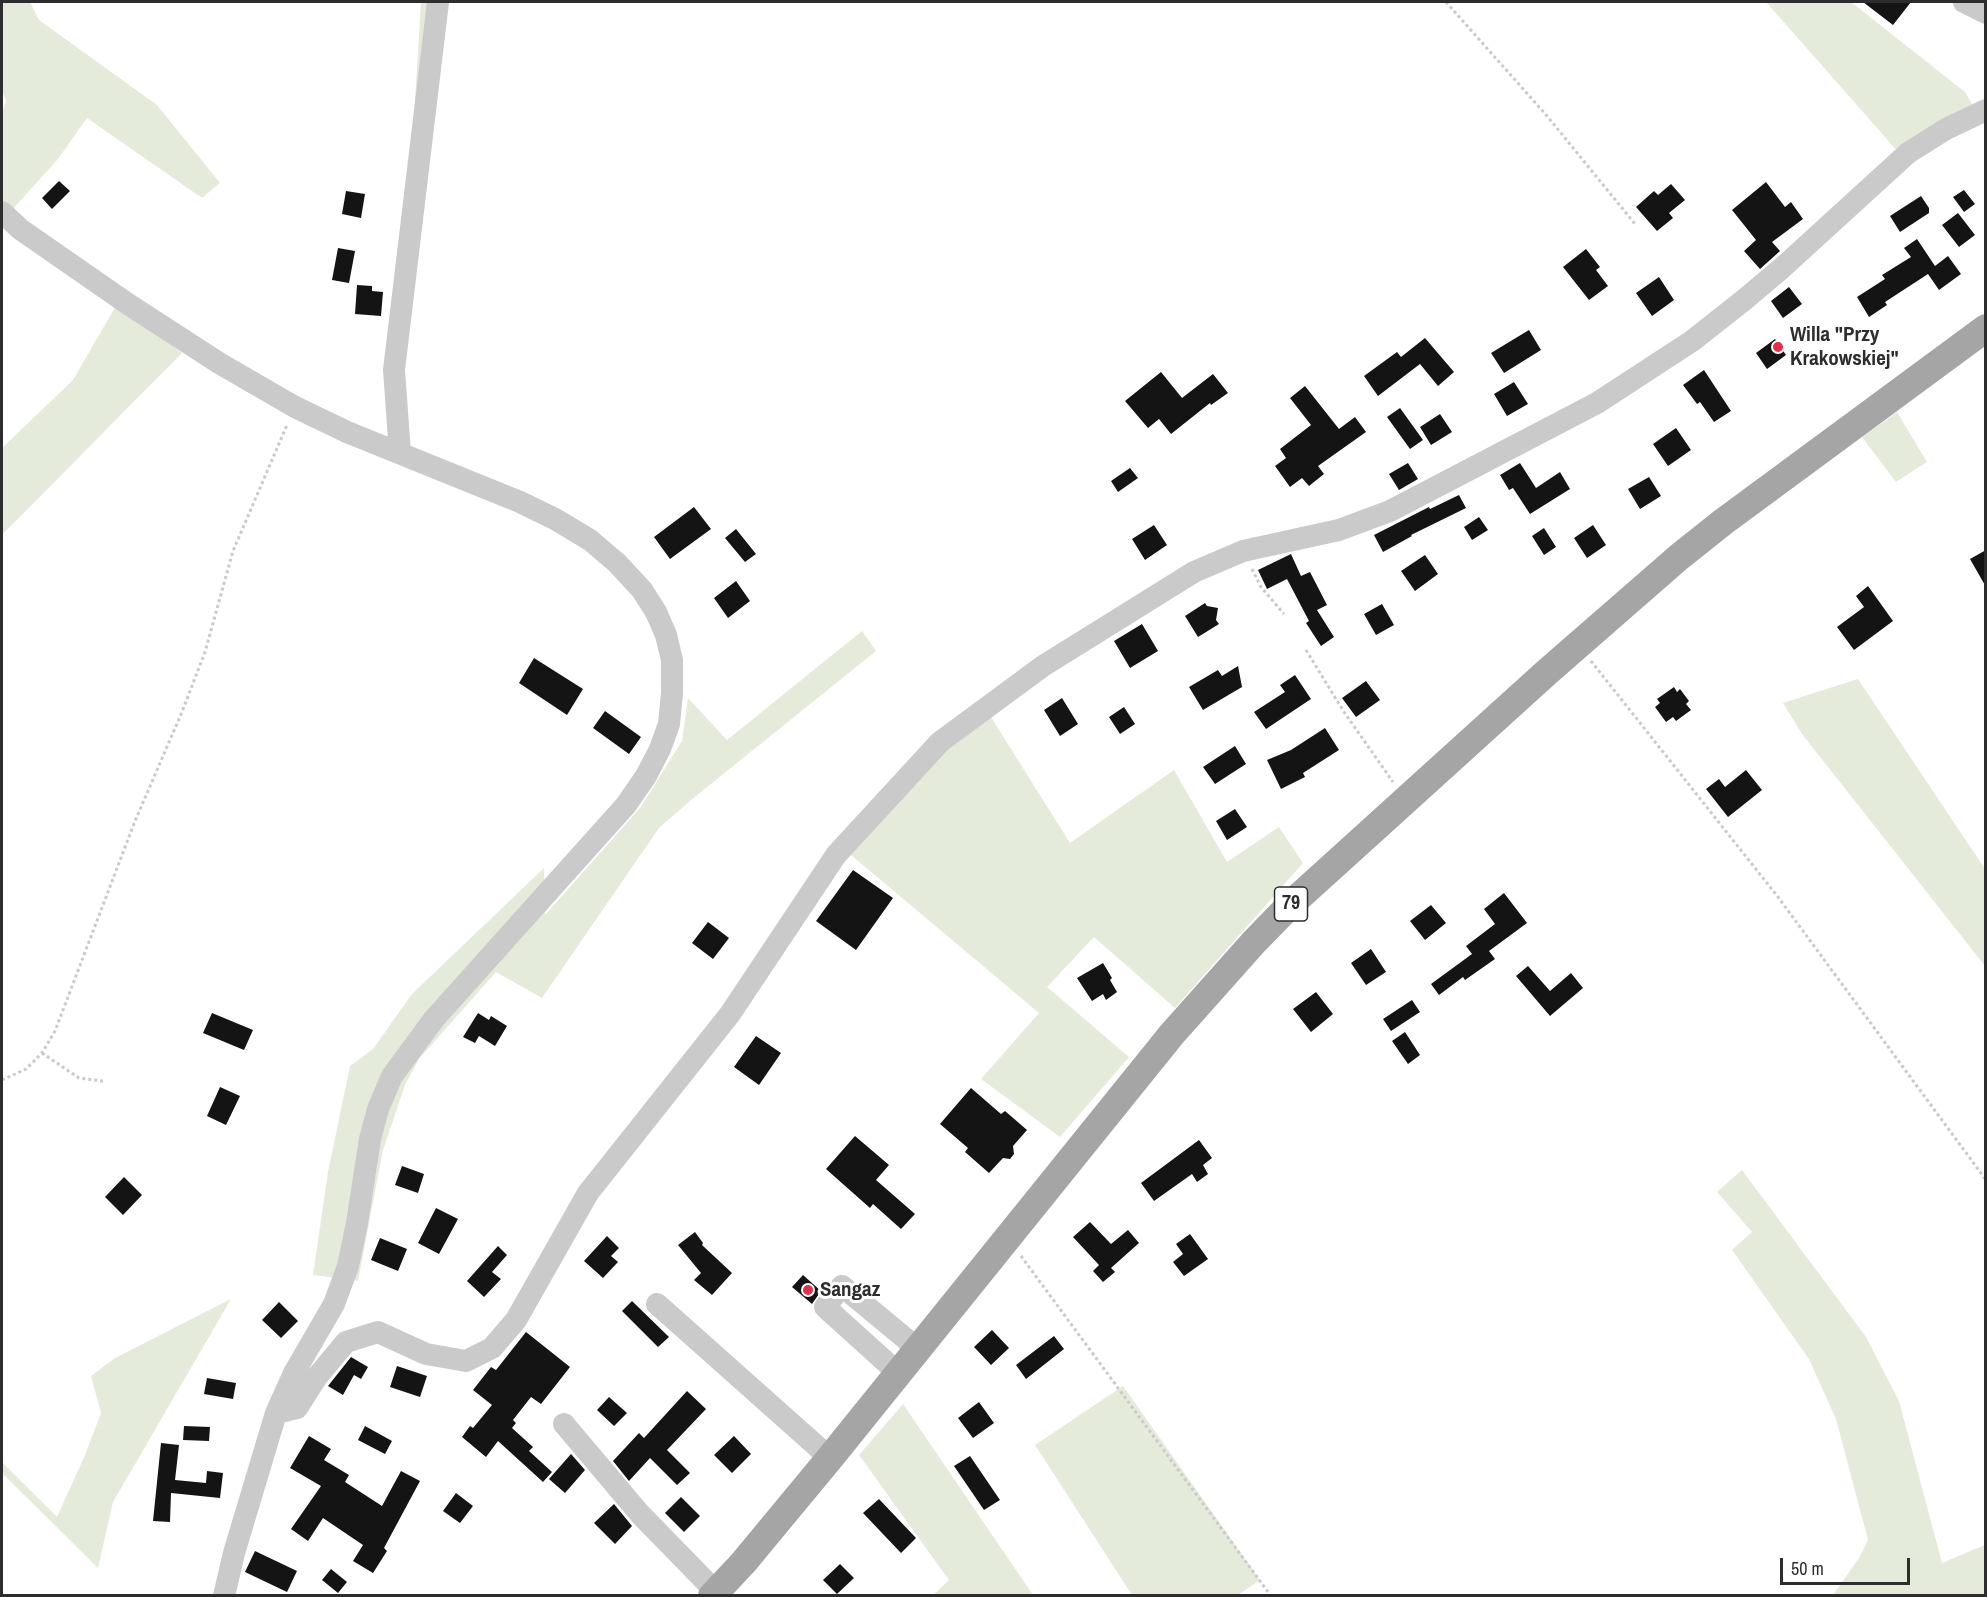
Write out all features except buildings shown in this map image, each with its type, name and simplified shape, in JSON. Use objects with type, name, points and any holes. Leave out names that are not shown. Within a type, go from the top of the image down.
[{"type":"main road","name":"79","points":[[714,1594],[743,1563],[830,1458],[1172,1034],[1291,904],[1579,644],[1679,557],[1986,328]]},
{"type":"street","points":[[400,453],[394,370],[438,2]]},
{"type":"street","points":[[1964,2],[1986,13]]},
{"type":"street","points":[[276,1413],[297,1408],[316,1378],[346,1341],[378,1332],[426,1354],[466,1361],[492,1348],[516,1320],[588,1193],[730,1014],[836,855],[940,742],[1043,666],[1194,572],[1243,551],[1339,530],[1390,511],[1597,403],[1692,341],[1744,300],[1915,147],[1986,110]]},
{"type":"street","points":[[2,212],[20,228],[128,304],[219,363],[295,407],[347,432],[520,502],[590,540],[617,563],[642,590],[656,612],[666,635],[672,660],[669,724],[651,767],[626,805],[434,1019],[392,1076],[378,1108],[370,1139],[348,1266],[334,1304],[294,1373],[276,1413],[234,1552],[224,1596]]},
{"type":"street","points":[[898,1373],[825,1307],[842,1286],[918,1348]]},
{"type":"street","points":[[657,1304],[830,1458]]},
{"type":"street","points":[[564,1424],[640,1514],[714,1594]]},
{"type":"path","points":[[1446,2],[1547,116],[1635,224]]},
{"type":"path","points":[[2,1080],[26,1069],[42,1053],[55,1031],[135,821],[205,652],[233,550],[295,407]]},
{"type":"path","points":[[1243,551],[1261,587],[1284,614]]},
{"type":"path","points":[[1579,644],[1778,897],[1986,1180]]},
{"type":"path","points":[[1306,650],[1344,712],[1406,801]]},
{"type":"path","points":[[42,1053],[79,1078],[103,1081]]},
{"type":"path","points":[[1007,1237],[1271,1596]]},
{"type":"green space","points":[[2,2],[30,2],[39,20],[157,105],[220,183],[202,198],[87,118],[58,159],[11,211],[2,203],[2,113],[6,101],[2,90]]},
{"type":"green space","points":[[421,2],[432,2],[413,132]]},
{"type":"green space","points":[[1766,2],[1851,2],[1965,92],[1975,109],[1900,154]]},
{"type":"green space","points":[[117,304],[182,353],[2,535],[2,448],[73,380]]},
{"type":"green space","points":[[1897,412],[1927,462],[1896,482],[1862,437]]},
{"type":"green space","points":[[862,631],[876,651],[659,828],[542,998],[496,972],[419,1059],[405,1085],[383,1150],[358,1281],[313,1275],[328,1172],[350,1066],[373,1049],[412,994],[544,868],[545,915],[640,808],[682,741],[688,698],[727,740]]},
{"type":"green space","points":[[1858,679],[1985,869],[1985,966],[1802,734],[1783,703]]},
{"type":"green space","points":[[991,717],[1070,843],[1174,770],[1227,862],[1279,827],[1303,863],[1175,1008],[1094,937],[1047,987],[1129,1057],[1060,1137],[981,1079],[1039,1013],[851,855],[943,751]]},
{"type":"green space","points":[[1742,1170],[1866,1337],[1899,1401],[1942,1563],[1985,1545],[1985,1595],[1833,1595],[1859,1558],[1868,1540],[1836,1419],[1809,1359],[1732,1250],[1752,1232],[1717,1192]]},
{"type":"green space","points":[[231,1299],[113,1502],[98,1568],[2,1473],[2,1462],[57,1517],[101,1413],[91,1376],[115,1358]]},
{"type":"green space","points":[[1123,1386],[1260,1580],[1238,1595],[1132,1595],[1035,1445]]},
{"type":"green space","points":[[903,1404],[1033,1595],[933,1595],[949,1580],[859,1455]]},
{"type":"place","name":"Willa \"Przy Krakowskiej\"","points":[[1778,347]]},
{"type":"place","name":"Sangaz","points":[[808,1290]]}]
